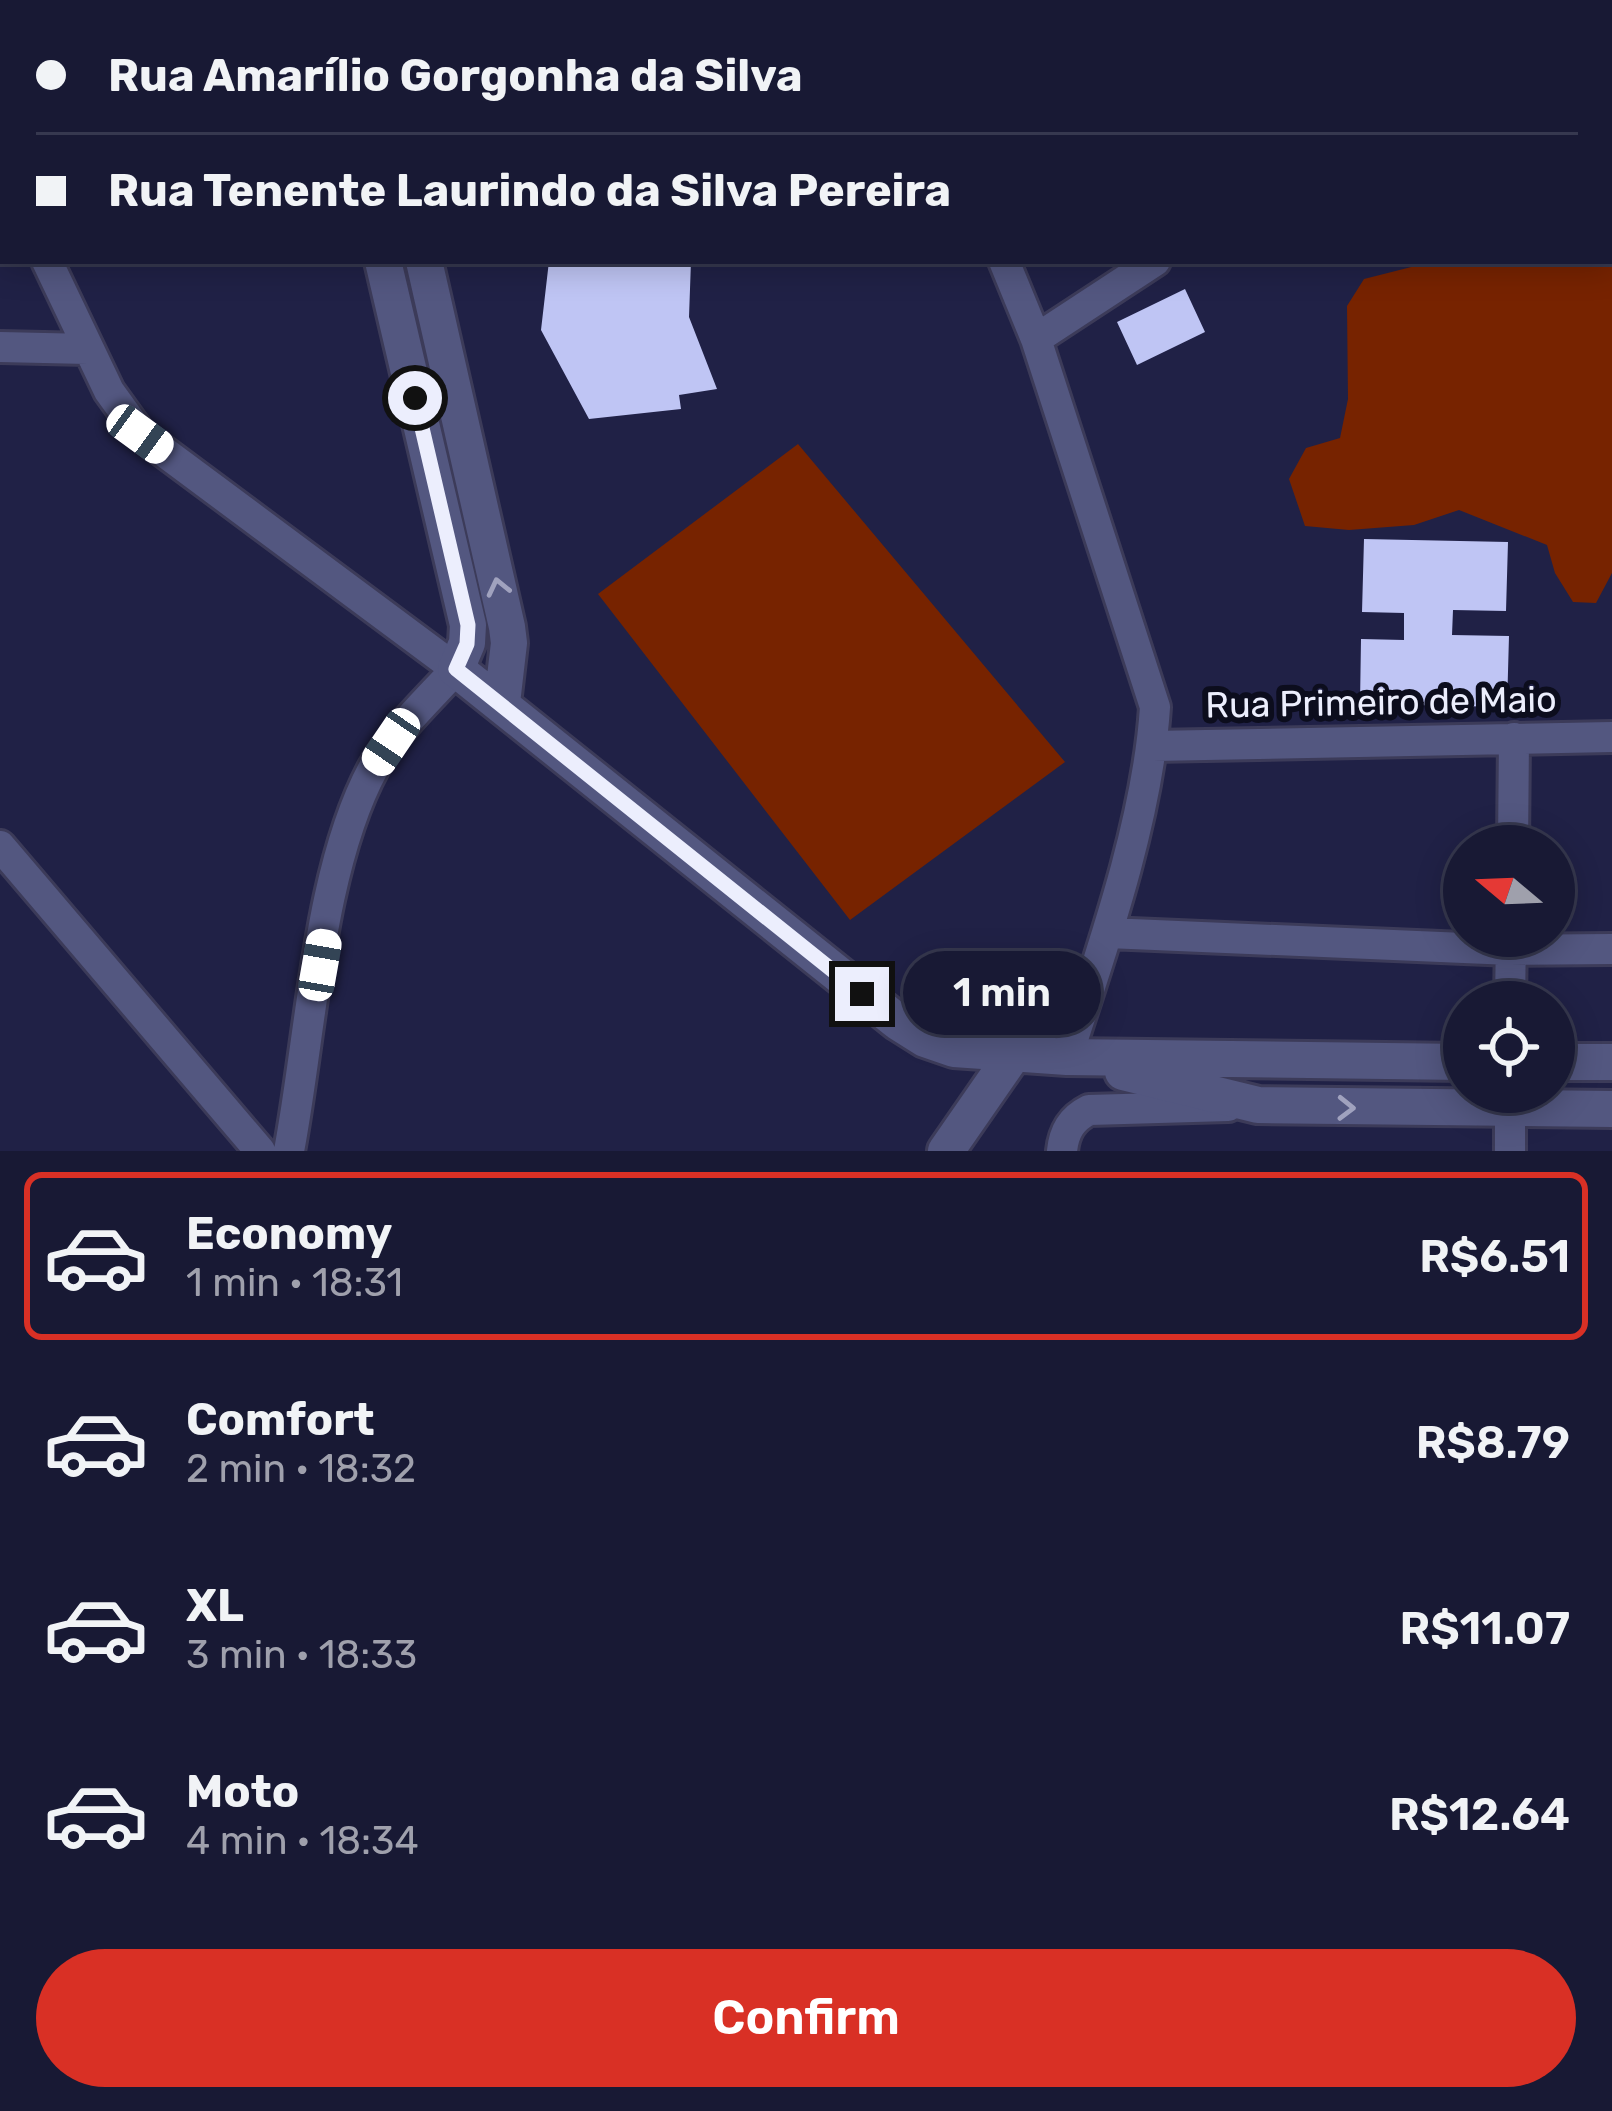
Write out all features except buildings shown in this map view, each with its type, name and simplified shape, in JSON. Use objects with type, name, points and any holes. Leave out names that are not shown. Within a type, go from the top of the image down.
[{"type":"main road","points":[[384,264],[468,625],[467,644],[456,669],[898,1022],[925,1040],[954,1049],[1067,1057],[1443,1062]]},
{"type":"main road","points":[[425,264],[507,626],[502,703]]},
{"type":"main road","points":[[946,1151],[1014,1053]]},
{"type":"main road","points":[[1067,1057],[1258,1106],[1443,1102]]},
{"type":"main road","points":[[1575,1062],[1612,1062]]},
{"type":"main road","points":[[1575,1106],[1612,1109]]},
{"type":"street","points":[[48,264],[109,391],[140,434],[456,669],[391,742],[352,820],[332,890],[289,1151]]},
{"type":"street","points":[[1005,264],[1036,339],[1155,707],[1153,746],[1108,933],[1067,1057]]},
{"type":"street","points":[[1036,339],[1151,264]]},
{"type":"street","points":[[0,347],[88,349]]},
{"type":"street","name":"Rua Primeiro de Maio","points":[[1153,746],[1612,736]]},
{"type":"street","points":[[1513,825],[1514,739]]},
{"type":"street","points":[[0,846],[260,1151]]},
{"type":"street","points":[[1108,933],[1443,941]]},
{"type":"street","points":[[1575,947],[1612,949]]},
{"type":"street","points":[[1062,1151],[1067,1129],[1076,1116],[1089,1110],[1258,1106]]},
{"type":"street","points":[[1510,1113],[1510,1151]]},
{"type":"shaded area","points":[[1423,264],[1612,264],[1612,573],[1596,603],[1573,602],[1555,573],[1547,545],[1459,510],[1414,525],[1349,530],[1305,526],[1289,479],[1306,448],[1340,438],[1348,399],[1347,306],[1364,279]]},
{"type":"shaded area","points":[[798,444],[1065,762],[850,920],[598,594]]},
{"type":"route","points":[[415,398],[468,625],[467,644],[456,669],[862,994]]}]
